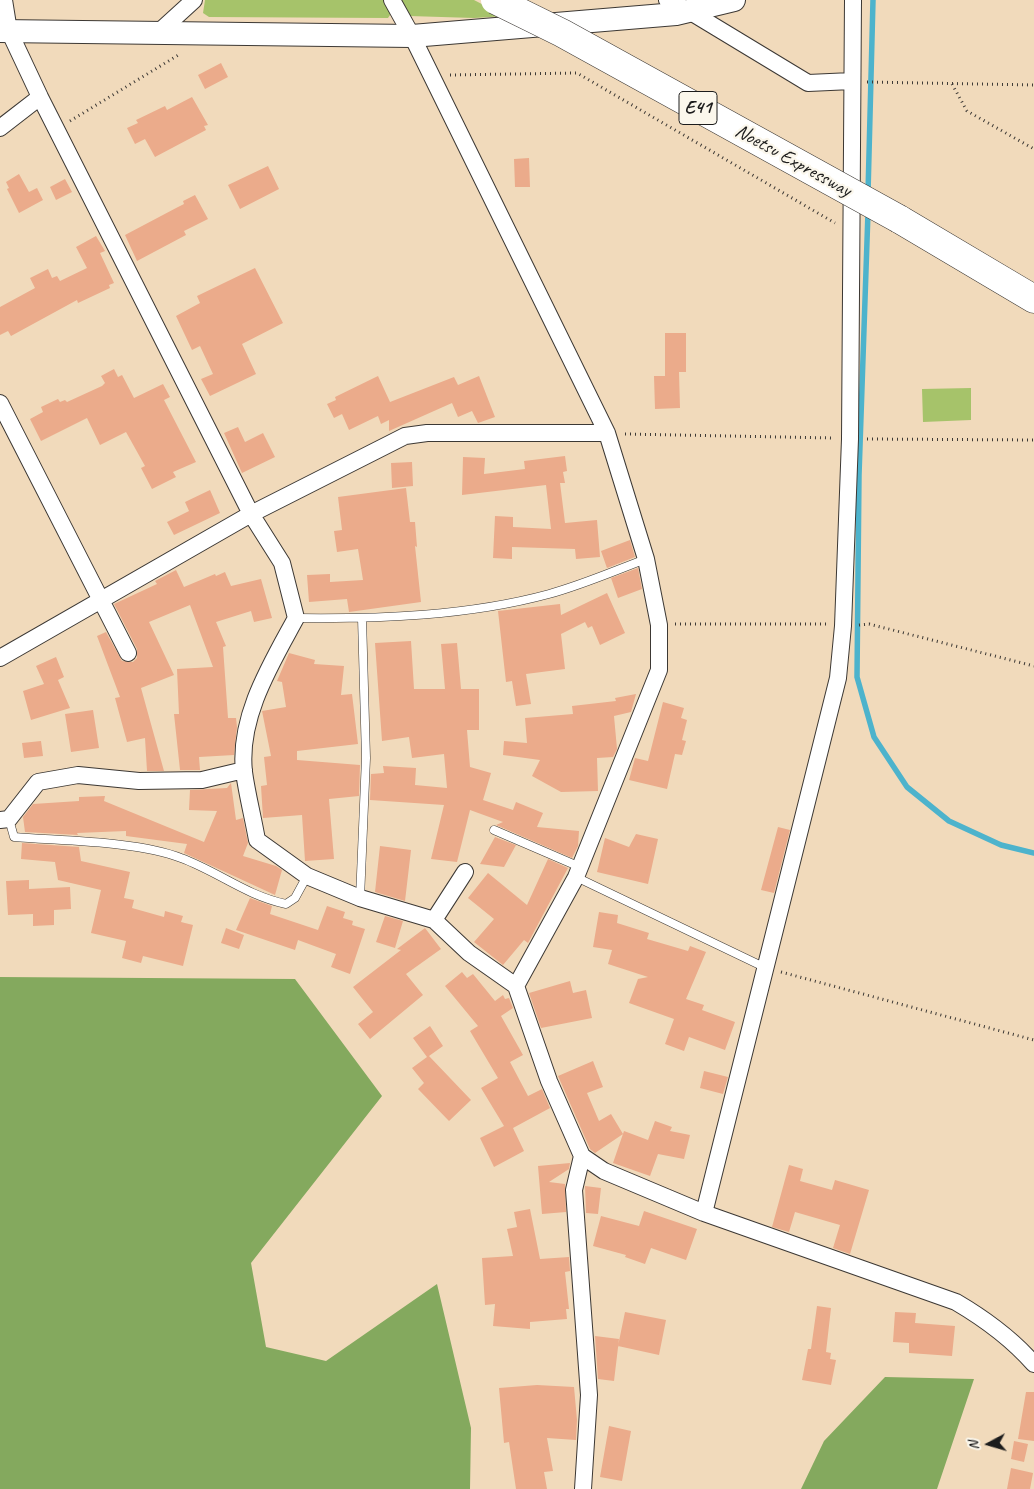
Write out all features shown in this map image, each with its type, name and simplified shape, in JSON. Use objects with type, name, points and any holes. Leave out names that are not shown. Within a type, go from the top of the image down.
[{"type":"highway","name":"Noetsu Expressway","points":[[496,0],[1034,279]]},
{"type":"highway","name":"Noetsu Expressway","points":[[527,0],[901,211],[1034,299]]},
{"type":"street","points":[[4,0],[5,31],[251,514],[282,563],[296,618],[270,665],[250,715],[244,770],[257,840],[307,876],[360,898],[434,920],[469,953],[516,986],[549,1081],[582,1156],[604,1171],[704,1212],[956,1302],[1001,1332],[1034,1364]]},
{"type":"street","points":[[159,32],[194,0]]},
{"type":"street","points":[[392,0],[412,36],[607,433],[646,559],[659,624],[659,670],[578,872],[516,986]]},
{"type":"street","points":[[523,26],[527,0]]},
{"type":"street","points":[[667,0],[689,11],[808,83],[852,81]]},
{"type":"street","points":[[5,31],[412,36],[676,14],[734,0]]},
{"type":"street","points":[[704,1212],[838,678],[843,626],[850,438],[853,0]]},
{"type":"street","points":[[0,128],[40,97]]},
{"type":"street","points":[[0,403],[128,653]]},
{"type":"street","points":[[0,658],[251,514],[405,436],[427,433],[607,433]]},
{"type":"street","points":[[4,820],[38,782],[78,774],[139,781],[202,780],[244,770]]},
{"type":"street","points":[[434,920],[466,872]]},
{"type":"street","points":[[582,1156],[574,1190],[589,1395],[583,1489]]},
{"type":"lane","points":[[296,618],[362,618],[492,607],[551,594],[646,559]]},
{"type":"lane","points":[[360,898],[366,758],[362,618]]},
{"type":"lane","points":[[4,820],[14,837],[137,848],[181,857],[264,899],[286,904],[295,898],[307,876]]},
{"type":"lane","points":[[494,830],[766,968]]},
{"type":"path","points":[[56,129],[190,48],[190,33]]},
{"type":"path","points":[[431,75],[577,73],[851,232]]},
{"type":"path","points":[[852,81],[1034,85]]},
{"type":"path","points":[[951,83],[967,111],[1034,149]]},
{"type":"path","points":[[607,433],[1034,440]]},
{"type":"path","points":[[659,624],[819,623],[843,626]]},
{"type":"path","points":[[869,624],[1034,666]]},
{"type":"path","points":[[766,968],[1034,1040]]},
{"type":"green space","points":[[205,0],[385,0],[392,12],[388,18],[209,17],[203,13]]},
{"type":"green space","points":[[400,0],[474,0],[505,16],[474,18],[409,16]]},
{"type":"green space","points":[[971,388],[971,420],[923,422],[922,389]]},
{"type":"green space","points":[[0,977],[295,979],[382,1096],[251,1263],[266,1347],[326,1361],[437,1284],[471,1428],[470,1489],[0,1489]]},
{"type":"green space","points":[[885,1377],[974,1379],[937,1489],[801,1489],[824,1441]]},
{"type":"building","points":[[221,63],[228,77],[205,89],[198,75]]},
{"type":"building","points":[[192,97],[208,125],[204,126],[206,130],[155,157],[145,139],[135,144],[127,128],[138,123],[136,120],[165,106],[167,110]]},
{"type":"building","points":[[529,158],[530,187],[515,187],[514,159]]},
{"type":"building","points":[[268,166],[279,189],[240,209],[228,185]]},
{"type":"building","points":[[19,174],[29,192],[37,188],[43,200],[19,213],[7,189],[9,188],[6,182]]},
{"type":"building","points":[[65,179],[72,192],[56,200],[50,187]]},
{"type":"building","points":[[195,195],[208,219],[184,231],[186,235],[137,261],[125,235],[184,204],[183,201]]},
{"type":"building","points":[[96,236],[105,251],[100,253],[114,283],[109,285],[110,288],[78,303],[77,300],[11,336],[8,331],[0,335],[0,307],[35,288],[30,278],[48,269],[52,278],[57,276],[60,281],[87,268],[76,247]]},
{"type":"building","points":[[255,268],[283,323],[242,344],[256,374],[210,396],[201,379],[213,374],[200,346],[192,350],[176,316],[200,303],[197,296]]},
{"type":"building","points":[[665,333],[686,333],[686,372],[679,372],[680,408],[655,409],[654,376],[665,376]]},
{"type":"building","points":[[114,369],[118,377],[122,375],[134,398],[163,384],[170,397],[164,400],[196,462],[173,472],[176,477],[152,489],[141,468],[145,466],[126,432],[100,445],[87,418],[41,441],[30,419],[43,412],[41,407],[58,399],[60,402],[65,400],[67,402],[102,386],[105,383],[101,376]]},
{"type":"building","points":[[378,376],[390,402],[454,377],[458,385],[479,376],[495,417],[478,423],[472,411],[458,417],[452,403],[389,431],[389,420],[381,424],[378,416],[349,430],[342,414],[334,418],[327,404],[336,400],[335,397]]},
{"type":"building","points":[[238,427],[245,442],[263,433],[275,457],[242,473],[224,433]]},
{"type":"building","points":[[565,456],[567,471],[563,472],[565,483],[560,483],[565,523],[597,520],[600,557],[576,559],[575,549],[512,547],[512,559],[493,558],[495,516],[513,517],[513,527],[551,529],[546,485],[462,495],[463,457],[485,458],[484,474],[525,469],[524,461]]},
{"type":"building","points":[[412,462],[413,486],[392,488],[391,463]]},
{"type":"building","points":[[406,488],[410,522],[415,522],[417,547],[415,546],[421,602],[349,612],[347,599],[309,602],[307,575],[330,574],[330,582],[363,580],[358,549],[337,552],[334,531],[342,530],[338,497]]},
{"type":"building","points":[[210,490],[220,513],[174,535],[167,522],[189,511],[185,502]]},
{"type":"building","points":[[630,540],[635,557],[607,568],[601,551]]},
{"type":"building","points":[[638,568],[642,589],[618,598],[611,578]]},
{"type":"building","points":[[176,570],[184,587],[215,574],[216,576],[225,572],[231,586],[261,579],[272,618],[254,622],[251,611],[216,622],[226,646],[223,647],[228,718],[236,718],[234,755],[199,757],[200,770],[180,770],[174,714],[179,714],[177,669],[213,667],[190,605],[149,622],[174,675],[141,688],[164,771],[147,771],[145,738],[127,742],[115,698],[120,697],[97,636],[106,632],[122,661],[133,662],[137,658],[137,649],[114,604],[157,584],[155,581]]},
{"type":"building","points":[[607,593],[625,633],[600,645],[592,626],[588,628],[585,622],[561,634],[565,669],[526,674],[531,704],[516,706],[512,681],[506,682],[498,611],[560,604],[561,615]]},
{"type":"building","points":[[411,641],[414,689],[445,689],[441,644],[457,643],[461,689],[479,689],[479,730],[467,730],[470,767],[491,773],[483,800],[513,810],[516,802],[543,813],[537,827],[579,831],[578,846],[572,858],[496,825],[503,822],[470,810],[457,862],[431,859],[444,805],[370,800],[371,774],[384,773],[383,766],[416,768],[415,785],[447,788],[444,754],[412,758],[409,737],[382,741],[375,643]]},
{"type":"building","points":[[289,653],[315,660],[314,664],[344,666],[341,695],[352,694],[358,744],[297,751],[297,760],[360,765],[359,796],[329,799],[334,859],[305,861],[302,815],[263,818],[261,786],[267,785],[264,757],[271,756],[262,711],[286,707],[282,682],[277,681]]},
{"type":"building","points":[[56,657],[64,677],[58,680],[70,708],[31,720],[23,691],[44,684],[36,666]]},
{"type":"building","points":[[636,694],[631,712],[614,716],[617,749],[613,757],[597,758],[598,791],[561,792],[532,776],[540,760],[503,755],[504,741],[527,743],[525,718],[573,714],[572,706],[616,701],[615,698]]},
{"type":"building","points":[[663,702],[684,708],[681,718],[687,720],[682,740],[686,741],[682,755],[675,754],[667,789],[629,780],[635,758],[648,761]]},
{"type":"building","points":[[93,710],[99,748],[71,752],[65,714]]},
{"type":"building","points":[[41,741],[43,756],[24,758],[22,743]]},
{"type":"building","points":[[231,783],[236,820],[243,818],[248,843],[243,856],[276,866],[282,870],[275,895],[184,853],[187,844],[126,836],[126,831],[77,833],[78,835],[25,832],[23,817],[33,804],[79,801],[79,797],[105,796],[104,801],[204,842],[217,811],[189,810],[190,790],[227,788]]},
{"type":"building","points":[[778,827],[790,830],[774,893],[761,890]]},
{"type":"building","points":[[636,834],[658,839],[648,884],[597,872],[605,838],[629,847]]},
{"type":"building","points":[[495,837],[516,845],[504,867],[480,864]]},
{"type":"building","points":[[22,843],[79,847],[81,861],[130,872],[124,898],[134,900],[132,908],[164,917],[165,911],[183,916],[181,922],[193,925],[183,966],[143,956],[141,963],[122,958],[126,941],[91,933],[101,890],[58,880],[55,862],[21,859]]},
{"type":"building","points":[[380,846],[411,850],[405,901],[375,892]]},
{"type":"building","points":[[548,859],[568,868],[528,943],[524,940],[503,965],[474,942],[494,919],[468,898],[488,873],[527,905]]},
{"type":"building","points":[[29,880],[29,889],[70,887],[71,909],[54,910],[54,925],[33,926],[33,914],[8,915],[6,881]]},
{"type":"building","points":[[250,898],[272,906],[270,914],[318,930],[327,906],[345,912],[343,918],[353,921],[352,925],[365,929],[350,974],[331,967],[336,954],[298,940],[295,950],[236,930]]},
{"type":"building","points":[[599,912],[618,915],[617,923],[649,933],[647,939],[688,951],[690,946],[706,952],[686,999],[704,1005],[702,1010],[735,1022],[725,1050],[689,1037],[684,1051],[665,1044],[674,1019],[629,1003],[638,979],[648,977],[608,964],[612,950],[593,947]]},
{"type":"building","points":[[385,916],[403,921],[395,948],[376,942]]},
{"type":"building","points":[[226,928],[244,935],[239,949],[221,943]]},
{"type":"building","points":[[425,928],[441,949],[406,974],[423,995],[370,1039],[358,1024],[373,1012],[353,987],[401,950],[397,949]]},
{"type":"building","points":[[462,972],[467,978],[473,974],[495,1001],[503,995],[505,999],[509,998],[513,1008],[501,1016],[523,1055],[510,1062],[528,1096],[542,1089],[550,1108],[513,1128],[524,1151],[494,1167],[480,1138],[504,1126],[481,1088],[498,1078],[470,1031],[478,1026],[445,986]]},
{"type":"building","points":[[570,981],[573,993],[586,990],[592,1018],[541,1028],[529,993]]},
{"type":"building","points":[[430,1026],[443,1046],[429,1056],[471,1100],[449,1121],[418,1089],[424,1083],[412,1068],[427,1057],[413,1038]]},
{"type":"building","points":[[593,1061],[603,1087],[587,1093],[599,1121],[611,1114],[623,1134],[595,1153],[590,1149],[558,1076]]},
{"type":"building","points":[[704,1071],[728,1077],[723,1094],[700,1088]]},
{"type":"building","points":[[655,1121],[672,1127],[670,1131],[690,1135],[684,1159],[658,1154],[650,1176],[613,1163],[624,1131],[648,1140]]},
{"type":"building","points":[[570,1163],[569,1169],[549,1182],[565,1184],[566,1212],[542,1214],[538,1166]]},
{"type":"building","points":[[789,1165],[803,1169],[800,1181],[832,1190],[835,1180],[869,1190],[850,1254],[833,1248],[840,1225],[795,1212],[789,1232],[772,1227]]},
{"type":"building","points":[[585,1186],[601,1188],[598,1214],[586,1213]]},
{"type":"building","points":[[530,1209],[540,1259],[569,1257],[570,1271],[565,1272],[569,1309],[566,1309],[567,1319],[530,1322],[530,1329],[493,1326],[495,1304],[485,1305],[482,1258],[513,1256],[507,1229],[517,1227],[514,1212]]},
{"type":"building","points":[[644,1211],[697,1229],[686,1260],[651,1248],[645,1264],[625,1257],[626,1255],[593,1246],[601,1216],[639,1226]]},
{"type":"building","points":[[817,1306],[831,1308],[826,1352],[831,1353],[830,1359],[836,1360],[831,1385],[802,1380],[808,1349],[811,1349]]},
{"type":"building","points":[[625,1312],[666,1320],[659,1355],[618,1346]]},
{"type":"building","points":[[895,1312],[916,1313],[915,1323],[955,1326],[952,1356],[909,1353],[909,1343],[893,1342]]},
{"type":"building","points":[[595,1336],[619,1339],[614,1381],[598,1379]]},
{"type":"building","points":[[537,1385],[574,1387],[577,1420],[576,1440],[547,1438],[553,1471],[544,1472],[547,1489],[516,1489],[509,1442],[504,1443],[499,1388]]},
{"type":"building","points":[[1026,1392],[1034,1392],[1034,1441],[1018,1439]]},
{"type":"building","points":[[609,1426],[631,1431],[622,1481],[600,1477]]},
{"type":"building","points":[[1014,1441],[1028,1444],[1024,1462],[1011,1459]]},
{"type":"building","points":[[1011,1468],[1033,1473],[1030,1489],[1007,1489]]},
{"type":"waterway","points":[[868,193],[873,0]]},
{"type":"waterway","points":[[868,212],[859,475],[857,677],[874,737],[907,787],[949,821],[1001,845],[1034,853]]}]
